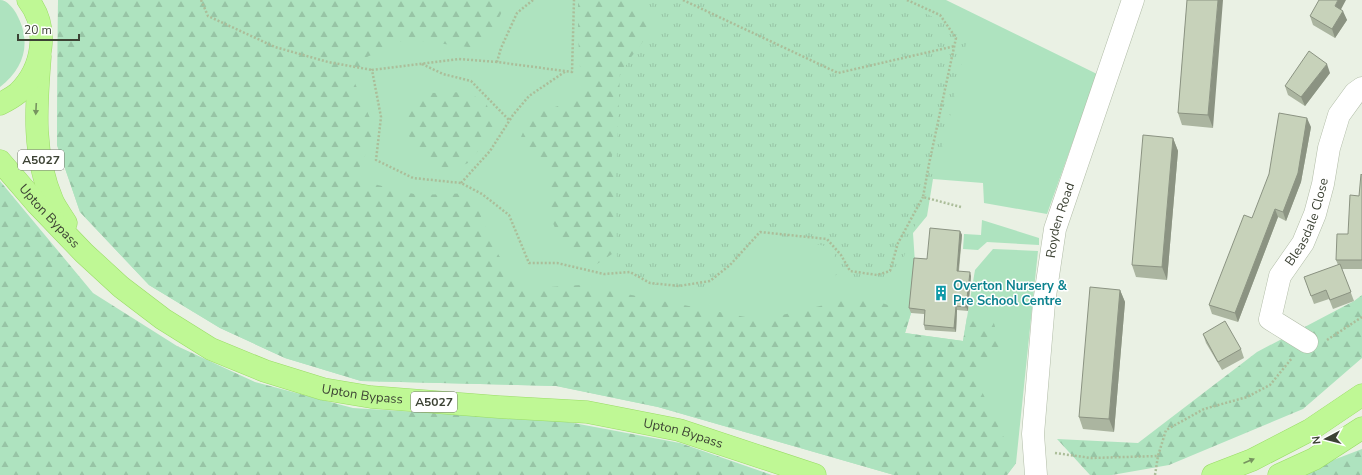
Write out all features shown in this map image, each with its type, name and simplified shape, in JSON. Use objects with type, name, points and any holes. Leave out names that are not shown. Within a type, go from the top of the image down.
[{"type":"main road","name":"Upton Bypass","points":[[31,1],[39,21],[41,39],[36,116],[38,147],[44,177],[53,203],[84,253]]},
{"type":"main road","points":[[0,104],[18,93],[32,77],[40,56]]},
{"type":"main road","name":"Upton Bypass","points":[[0,160],[37,204],[84,253],[121,287],[163,319],[211,349],[265,371],[323,389],[370,397],[587,412],[679,430],[815,475]]},
{"type":"main road","points":[[1213,475],[1252,460],[1310,430],[1362,395]]},
{"type":"main road","points":[[1280,475],[1314,459],[1362,428]]},
{"type":"street","name":"Royden Road","points":[[1036,475],[1033,434],[1044,303],[1055,229],[1133,0]]},
{"type":"street","name":"Bleasdale Close","points":[[1307,342],[1270,319],[1280,276],[1303,243],[1315,214],[1323,184],[1329,148],[1339,116],[1355,93],[1362,88]]},
{"type":"path","points":[[201,0],[208,16],[275,47],[328,62],[372,70],[459,58],[572,72],[574,0]]},
{"type":"path","points":[[497,62],[501,48],[517,13],[533,0]]},
{"type":"path","points":[[684,0],[838,73],[954,46]]},
{"type":"path","points":[[372,70],[381,117],[376,160],[413,178],[461,183],[482,194],[509,215],[529,263],[557,263],[604,274],[630,272],[650,283],[678,286],[710,281],[730,265],[760,232],[827,239],[841,255],[850,271],[877,275],[890,271],[898,243],[923,197],[956,38],[940,15],[907,0]]},
{"type":"path","points":[[422,64],[443,74],[471,81],[510,121]]},
{"type":"path","points":[[461,183],[490,151],[529,96],[566,71]]},
{"type":"path","points":[[923,197],[961,207]]},
{"type":"path","points":[[1155,475],[1158,456],[1166,430],[1204,409],[1247,397],[1270,385],[1287,363],[1307,342],[1319,344],[1362,317]]},
{"type":"path","points":[[1034,450],[1091,458],[1158,456]]},
{"type":"green space","points":[[0,0],[7,3],[16,13],[24,34],[25,44],[20,62],[15,71],[0,87]]},
{"type":"green space","points":[[58,0],[946,0],[1097,74],[1047,214],[984,203],[983,183],[933,179],[927,216],[913,233],[915,263],[911,313],[905,333],[963,341],[975,270],[993,249],[1038,251],[1016,463],[1007,475],[894,475],[658,407],[557,386],[361,381],[285,358],[220,328],[149,285],[80,212],[57,145]]},
{"type":"green space","points":[[58,0],[508,0],[483,49],[406,39],[367,57],[354,81],[376,132],[354,179],[418,195],[472,193],[493,246],[520,289],[580,285],[761,320],[862,296],[911,313],[905,333],[963,341],[967,317],[993,320],[1002,350],[976,379],[1016,463],[1007,475],[894,475],[658,407],[556,386],[361,381],[285,358],[220,328],[149,285],[80,212],[57,145]]},
{"type":"green space","points":[[578,0],[627,0],[653,28],[620,72],[622,107],[611,161],[624,205],[618,250],[597,264],[561,243],[549,213],[549,172],[521,137],[531,114],[582,99],[578,36]]},
{"type":"green space","points":[[644,0],[900,0],[968,35],[945,139],[897,277],[836,277],[834,248],[760,232],[711,292],[626,281],[617,266],[616,178],[620,71],[665,27]]},
{"type":"green space","points":[[466,92],[486,102],[495,131],[468,163],[449,171],[426,161],[409,136],[408,111],[429,93]]},
{"type":"green space","points":[[0,181],[93,293],[177,346],[255,382],[353,408],[563,421],[680,443],[772,475],[0,475]]},
{"type":"green space","points":[[982,220],[1039,238],[1039,245],[987,242],[978,250],[963,249],[964,234],[981,235]]},
{"type":"green space","points":[[1362,295],[1362,358],[1303,409],[1169,465],[1112,475],[1090,475],[1057,439],[1138,443],[1257,352],[1354,301]]},
{"type":"green space","points":[[1362,449],[1362,475],[1294,475]]},
{"type":"building","points":[[1187,0],[1218,0],[1208,115],[1178,113]]},
{"type":"building","points":[[1319,0],[1338,0],[1335,6],[1343,11],[1332,29],[1310,16]]},
{"type":"building","points":[[1309,51],[1327,64],[1301,97],[1285,86]]},
{"type":"building","points":[[1279,113],[1307,118],[1298,173],[1283,212],[1275,209],[1235,313],[1209,305],[1244,215],[1252,218],[1269,174]]},
{"type":"building","points":[[1143,135],[1173,138],[1162,267],[1132,265]]},
{"type":"building","points":[[1361,174],[1362,260],[1336,260],[1337,234],[1348,234],[1350,195],[1359,196]]},
{"type":"building","name":"Overton Nursery & Pre School Centre","points":[[930,228],[960,231],[957,271],[970,272],[966,307],[956,306],[954,328],[924,325],[925,310],[909,308],[914,258],[927,259]]},
{"type":"building","points":[[1340,264],[1351,292],[1330,300],[1326,290],[1311,296],[1304,277]]},
{"type":"building","points":[[1090,287],[1120,290],[1109,419],[1079,417]]},
{"type":"building","points":[[1225,321],[1241,349],[1218,362],[1203,334]]},
{"type":"place","name":"Overton Nursery & Pre School Centre","points":[[941,293]]}]
